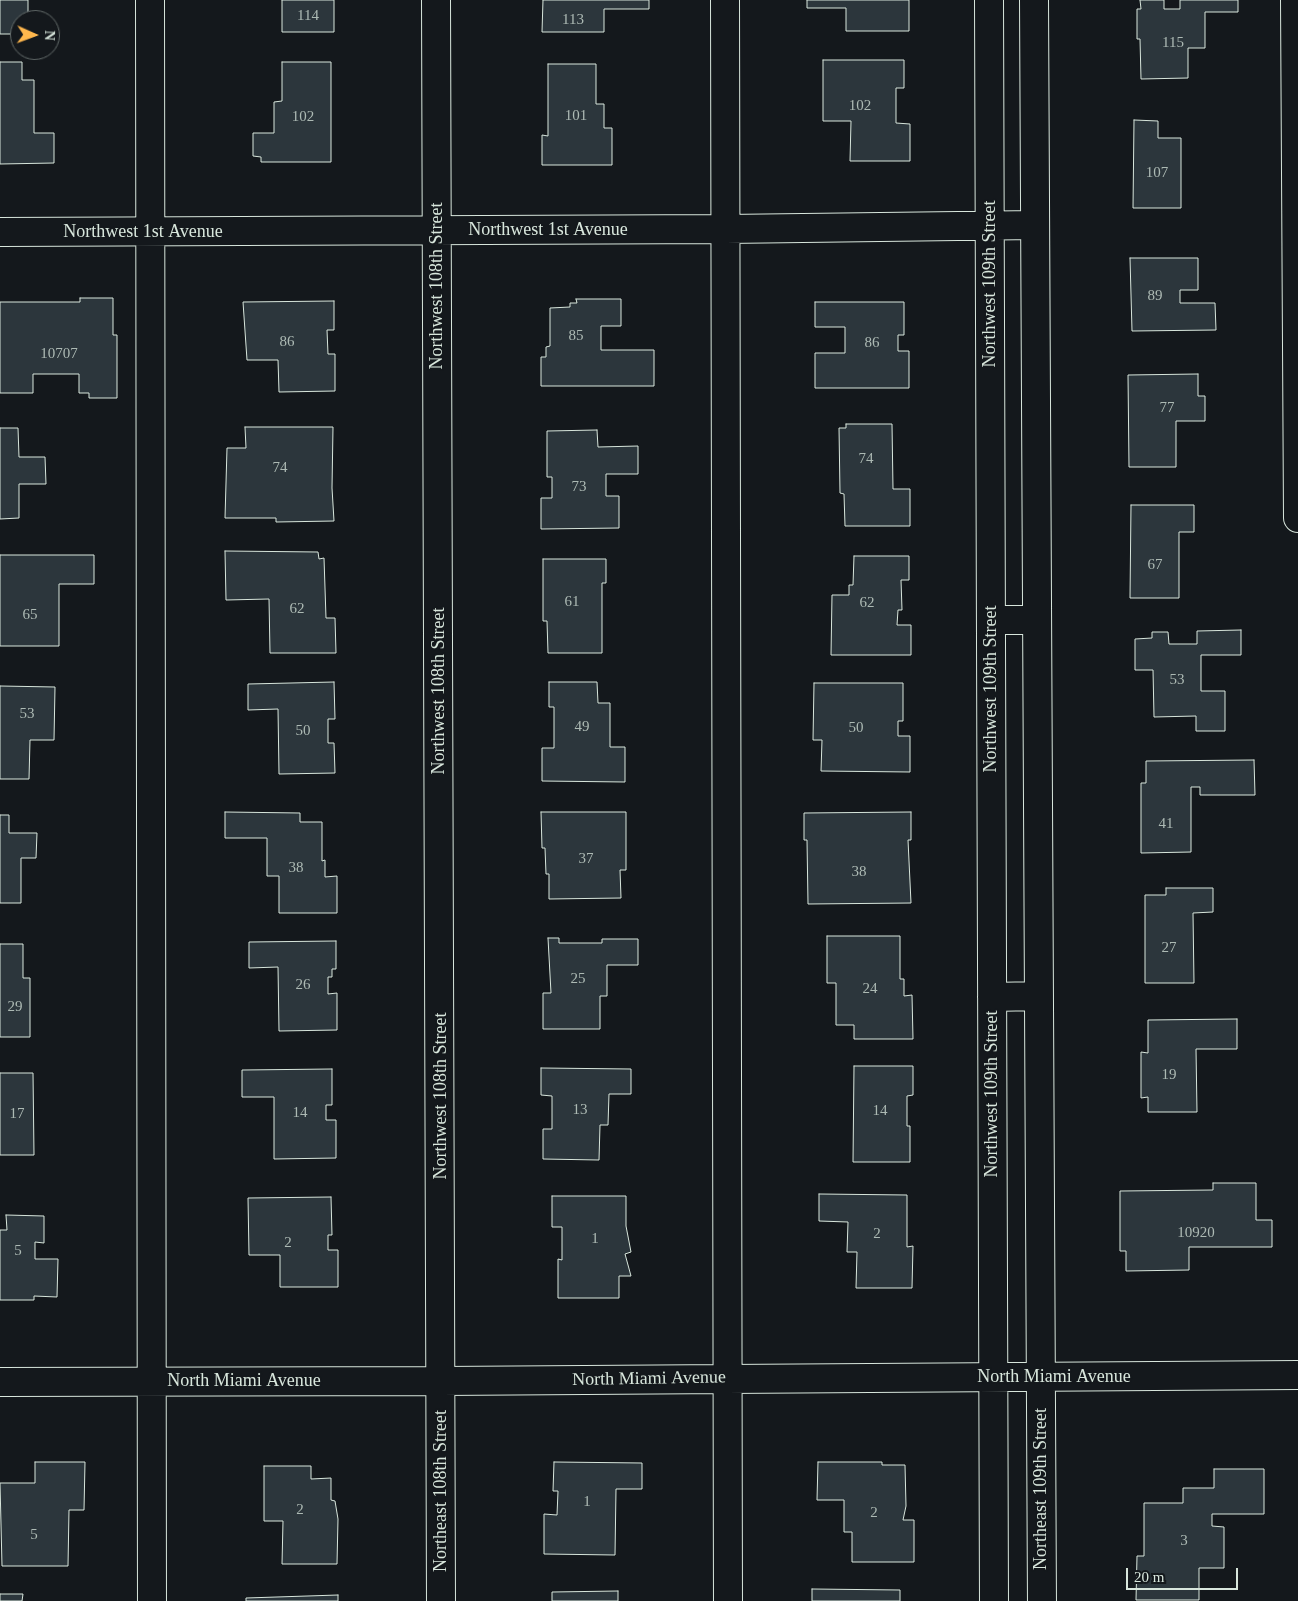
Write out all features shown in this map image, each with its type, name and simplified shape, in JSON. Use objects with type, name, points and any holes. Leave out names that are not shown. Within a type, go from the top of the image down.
[{"type":"street","points":[[150,0],[152,1601]]},
{"type":"street","name":"Northwest 108th Street","points":[[436,0],[442,1381]]},
{"type":"street","points":[[725,0],[728,1601]]},
{"type":"street","name":"Northwest 109th Street","points":[[989,0],[993,1378]]},
{"type":"street","points":[[1034,0],[1041,1378]]},
{"type":"street","points":[[1295,0],[1298,518]]},
{"type":"street","name":"Northwest 1st Avenue","points":[[0,232],[726,229],[1035,225]]},
{"type":"street","points":[[991,620],[1037,620]]},
{"type":"street","points":[[992,997],[1039,996]]},
{"type":"street","name":"North Miami Avenue","points":[[0,1382],[1041,1378],[1298,1375]]},
{"type":"street","points":[[993,1378],[994,1601]]},
{"type":"street","name":"Northeast 109th Street","points":[[1041,1378],[1042,1601]]},
{"type":"street","name":"Northeast 108th Street","points":[[441,1601],[442,1381]]},
{"type":"building","points":[[0,0],[28,0],[28,10],[10,10],[10,34],[0,34]]},
{"type":"building","points":[[282,0],[334,0],[334,32],[282,32]]},
{"type":"building","points":[[543,0],[649,0],[649,9],[604,9],[604,32],[542,32]]},
{"type":"building","points":[[807,0],[909,0],[909,31],[846,31],[846,8],[807,8]]},
{"type":"building","points":[[1140,0],[1164,0],[1164,9],[1180,9],[1180,0],[1238,0],[1238,12],[1205,12],[1205,48],[1188,48],[1188,78],[1141,79],[1140,39],[1137,39],[1137,9],[1141,9]]},
{"type":"building","points":[[823,60],[904,60],[904,88],[896,88],[896,123],[910,124],[910,161],[850,161],[851,121],[823,121]]},
{"type":"building","points":[[0,62],[22,62],[22,80],[34,80],[34,133],[54,133],[54,163],[0,164]]},
{"type":"building","points":[[282,62],[331,62],[331,162],[261,162],[261,157],[253,156],[253,133],[274,133],[274,102],[282,101]]},
{"type":"building","points":[[548,64],[596,64],[596,104],[604,104],[604,128],[612,128],[612,165],[542,165],[542,135],[548,136]]},
{"type":"building","points":[[1134,120],[1158,121],[1158,138],[1181,138],[1181,208],[1133,208]]},
{"type":"building","points":[[1130,258],[1198,258],[1198,290],[1180,290],[1180,303],[1215,303],[1216,330],[1132,331]]},
{"type":"building","points":[[80,298],[113,298],[113,335],[117,335],[117,398],[89,398],[89,393],[79,393],[79,374],[33,374],[33,393],[0,393],[0,302],[80,302]]},
{"type":"building","points":[[576,299],[621,299],[621,326],[601,326],[601,350],[654,350],[654,386],[541,386],[541,357],[546,357],[546,347],[550,346],[550,308],[570,307],[570,303],[577,303]]},
{"type":"building","points":[[334,301],[334,330],[327,330],[328,354],[335,354],[335,391],[279,392],[278,360],[247,360],[243,302]]},
{"type":"building","points":[[815,302],[904,302],[904,335],[898,335],[898,351],[909,351],[909,388],[815,388],[815,353],[845,353],[845,327],[815,327]]},
{"type":"building","points":[[1198,374],[1198,396],[1205,396],[1205,421],[1176,421],[1176,467],[1129,467],[1128,375]]},
{"type":"building","points":[[846,424],[892,424],[893,489],[910,489],[910,526],[845,526],[844,494],[840,493],[839,428],[846,428]]},
{"type":"building","points":[[245,427],[333,427],[332,488],[334,521],[276,522],[276,518],[225,518],[227,448],[246,448]]},
{"type":"building","points":[[0,428],[18,428],[19,457],[45,457],[46,484],[19,484],[19,518],[0,519]]},
{"type":"building","points":[[597,430],[598,447],[638,446],[638,474],[606,474],[606,496],[619,496],[619,528],[541,529],[541,498],[552,498],[552,477],[547,477],[547,431]]},
{"type":"building","points":[[1131,505],[1194,505],[1194,532],[1179,532],[1179,598],[1130,598]]},
{"type":"building","points":[[225,551],[318,552],[319,559],[324,558],[326,618],[335,618],[336,653],[270,653],[269,599],[226,600]]},
{"type":"building","points":[[0,555],[94,555],[94,584],[59,584],[59,646],[0,646]]},
{"type":"building","points":[[854,556],[909,556],[909,580],[901,580],[902,610],[898,610],[897,625],[911,625],[911,655],[831,655],[832,595],[849,595],[849,585],[853,585]]},
{"type":"building","points":[[543,559],[606,559],[606,583],[602,583],[602,653],[548,653],[547,621],[543,621]]},
{"type":"building","points":[[1241,630],[1241,655],[1201,655],[1201,691],[1225,691],[1225,731],[1196,731],[1196,716],[1154,717],[1153,670],[1135,670],[1135,639],[1152,638],[1152,632],[1168,632],[1169,644],[1197,644],[1197,631]]},
{"type":"building","points":[[334,682],[335,719],[328,719],[328,743],[334,743],[335,773],[279,774],[278,709],[248,710],[248,684]]},
{"type":"building","points":[[549,682],[597,682],[598,703],[610,703],[610,747],[625,747],[625,782],[542,781],[542,748],[554,748],[554,707],[549,707]]},
{"type":"building","points":[[814,683],[903,683],[903,721],[898,721],[898,736],[910,736],[910,772],[821,771],[822,740],[813,740]]},
{"type":"building","points":[[0,686],[55,687],[54,740],[30,740],[29,779],[0,779]]},
{"type":"building","points":[[1254,760],[1255,795],[1200,795],[1200,787],[1191,787],[1191,852],[1141,853],[1141,783],[1146,783],[1146,761]]},
{"type":"building","points":[[225,812],[300,813],[300,822],[322,822],[322,861],[325,860],[325,877],[337,876],[337,913],[279,913],[279,876],[267,876],[267,838],[225,838]]},
{"type":"building","points":[[541,812],[626,812],[626,870],[620,870],[621,898],[549,899],[549,874],[546,874],[545,848],[542,848]]},
{"type":"building","points":[[911,812],[911,840],[908,840],[911,903],[808,904],[807,840],[804,840],[804,813]]},
{"type":"building","points":[[0,815],[9,815],[9,833],[37,833],[36,858],[21,858],[21,903],[0,903]]},
{"type":"building","points":[[1166,888],[1213,888],[1213,912],[1193,913],[1194,983],[1145,983],[1145,895],[1166,895]]},
{"type":"building","points":[[827,936],[900,936],[900,979],[904,979],[904,996],[912,995],[913,1039],[854,1039],[854,1025],[836,1025],[836,983],[827,983]]},
{"type":"building","points":[[548,938],[559,938],[559,943],[602,943],[602,939],[638,939],[638,965],[607,965],[607,996],[600,996],[600,1029],[543,1029],[543,993],[551,993]]},
{"type":"building","points":[[336,941],[336,969],[332,969],[332,977],[328,977],[328,994],[337,993],[337,1030],[279,1031],[278,967],[249,968],[249,942]]},
{"type":"building","points":[[0,944],[23,944],[23,978],[30,978],[30,1037],[0,1037]]},
{"type":"building","points":[[1237,1019],[1237,1049],[1196,1049],[1197,1112],[1148,1112],[1148,1097],[1141,1098],[1141,1052],[1148,1053],[1148,1020]]},
{"type":"building","points":[[854,1066],[913,1066],[913,1095],[907,1096],[907,1126],[910,1126],[910,1162],[853,1162]]},
{"type":"building","points":[[541,1068],[631,1069],[631,1094],[609,1094],[608,1125],[600,1125],[599,1160],[543,1159],[543,1129],[552,1129],[552,1096],[541,1095]]},
{"type":"building","points":[[332,1069],[332,1105],[326,1105],[326,1120],[336,1120],[336,1158],[274,1159],[274,1097],[242,1097],[242,1070]]},
{"type":"building","points":[[0,1073],[33,1073],[34,1155],[0,1155]]},
{"type":"building","points":[[1213,1183],[1256,1183],[1256,1220],[1272,1220],[1272,1247],[1189,1247],[1189,1270],[1126,1271],[1126,1251],[1120,1251],[1120,1191],[1213,1190]]},
{"type":"building","points":[[819,1194],[907,1195],[907,1247],[913,1246],[912,1288],[856,1288],[857,1252],[847,1252],[848,1222],[819,1221]]},
{"type":"building","points":[[552,1196],[626,1196],[626,1226],[631,1252],[625,1254],[631,1276],[619,1276],[619,1298],[558,1298],[558,1259],[562,1260],[562,1227],[552,1227]]},
{"type":"building","points":[[331,1197],[332,1235],[328,1235],[328,1250],[338,1250],[338,1287],[280,1287],[280,1255],[249,1255],[248,1198]]},
{"type":"building","points":[[6,1215],[44,1216],[44,1243],[35,1242],[35,1259],[58,1259],[57,1297],[34,1296],[34,1300],[0,1300],[0,1230],[7,1230]]},
{"type":"building","points":[[35,1462],[85,1462],[84,1510],[69,1510],[68,1566],[2,1566],[0,1483],[35,1483]]},
{"type":"building","points":[[554,1462],[642,1463],[642,1489],[616,1489],[615,1555],[544,1554],[544,1514],[557,1515],[558,1491],[553,1491]]},
{"type":"building","points":[[818,1462],[882,1462],[882,1465],[905,1465],[906,1506],[903,1520],[914,1520],[914,1562],[852,1562],[852,1532],[844,1532],[844,1500],[817,1500]]},
{"type":"building","points":[[264,1466],[311,1466],[311,1479],[331,1478],[331,1500],[335,1501],[338,1519],[337,1564],[282,1564],[283,1521],[264,1521]]},
{"type":"building","points":[[1214,1469],[1264,1469],[1264,1514],[1212,1514],[1212,1526],[1224,1527],[1224,1568],[1199,1568],[1199,1600],[1136,1600],[1137,1556],[1144,1556],[1144,1503],[1183,1503],[1183,1488],[1214,1488]]},
{"type":"building","points":[[812,1589],[900,1590],[900,1601],[812,1601]]},
{"type":"building","points":[[618,1591],[618,1601],[552,1601],[552,1592]]},
{"type":"building","points":[[0,1594],[23,1594],[22,1601],[0,1601]]},
{"type":"building","points":[[338,1595],[338,1601],[246,1601],[246,1598]]}]
